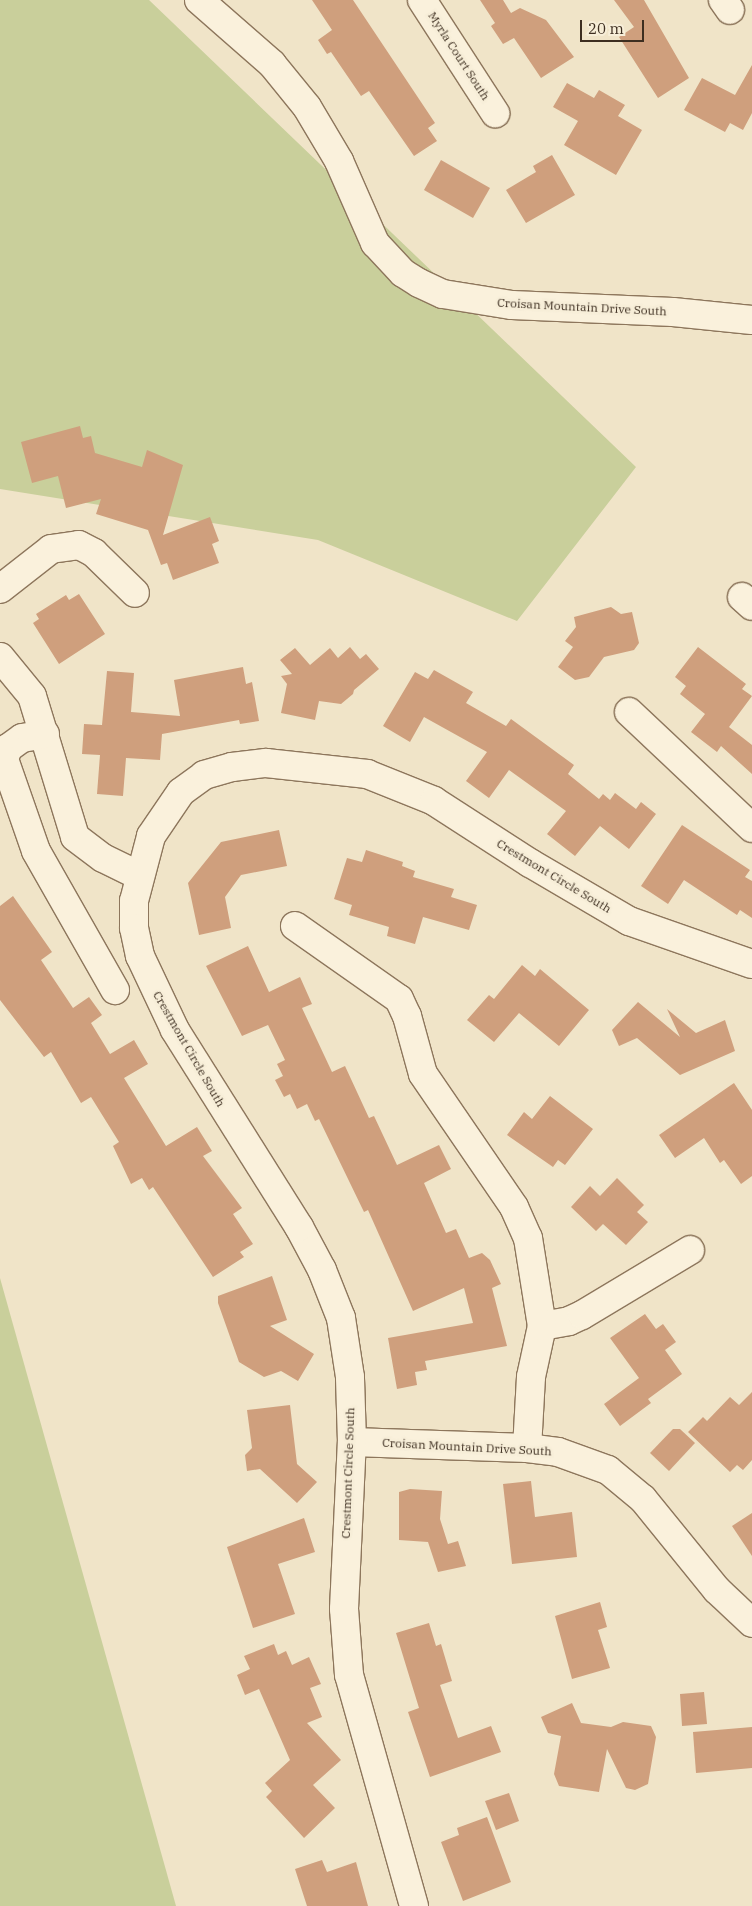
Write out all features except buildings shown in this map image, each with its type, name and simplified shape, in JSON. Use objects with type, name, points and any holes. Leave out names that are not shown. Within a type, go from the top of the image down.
[{"type":"street","name":"Croisan Mountain Drive South","points":[[199,0],[272,64],[307,107],[339,161],[375,243],[403,273],[419,283],[443,294],[512,305],[673,312],[752,320]]},
{"type":"street","name":"Myrla Court South","points":[[422,0],[495,113]]},
{"type":"street","points":[[0,589],[51,549],[79,545],[94,553],[135,593]]},
{"type":"street","points":[[0,657],[32,696],[75,837],[103,858],[138,875]]},
{"type":"street","points":[[629,712],[752,828]]},
{"type":"street","points":[[45,734],[22,738],[8,748],[4,760],[36,851],[115,990]]},
{"type":"street","name":"Crestmont Circle South","points":[[414,1906],[349,1675],[344,1609],[352,1442],[350,1377],[335,1300],[298,1227],[215,1096],[152,985],[134,928],[138,875],[151,836],[165,812],[181,792],[204,775],[232,766],[266,763],[367,774],[434,800],[530,864],[629,921],[752,964]]},
{"type":"street","points":[[295,926],[399,999],[407,1016],[423,1074],[514,1207],[528,1238],[542,1326],[531,1377],[527,1448]]},
{"type":"street","points":[[542,1326],[569,1321],[582,1315],[690,1250]]},
{"type":"street","name":"Croisan Mountain Drive South","points":[[352,1442],[527,1448],[584,1459],[608,1470],[643,1499],[730,1604],[752,1623]]},
{"type":"green space","points":[[0,0],[149,0],[636,467],[517,621],[318,540],[0,489]]},
{"type":"green space","points":[[0,1278],[176,1906],[0,1906]]}]
